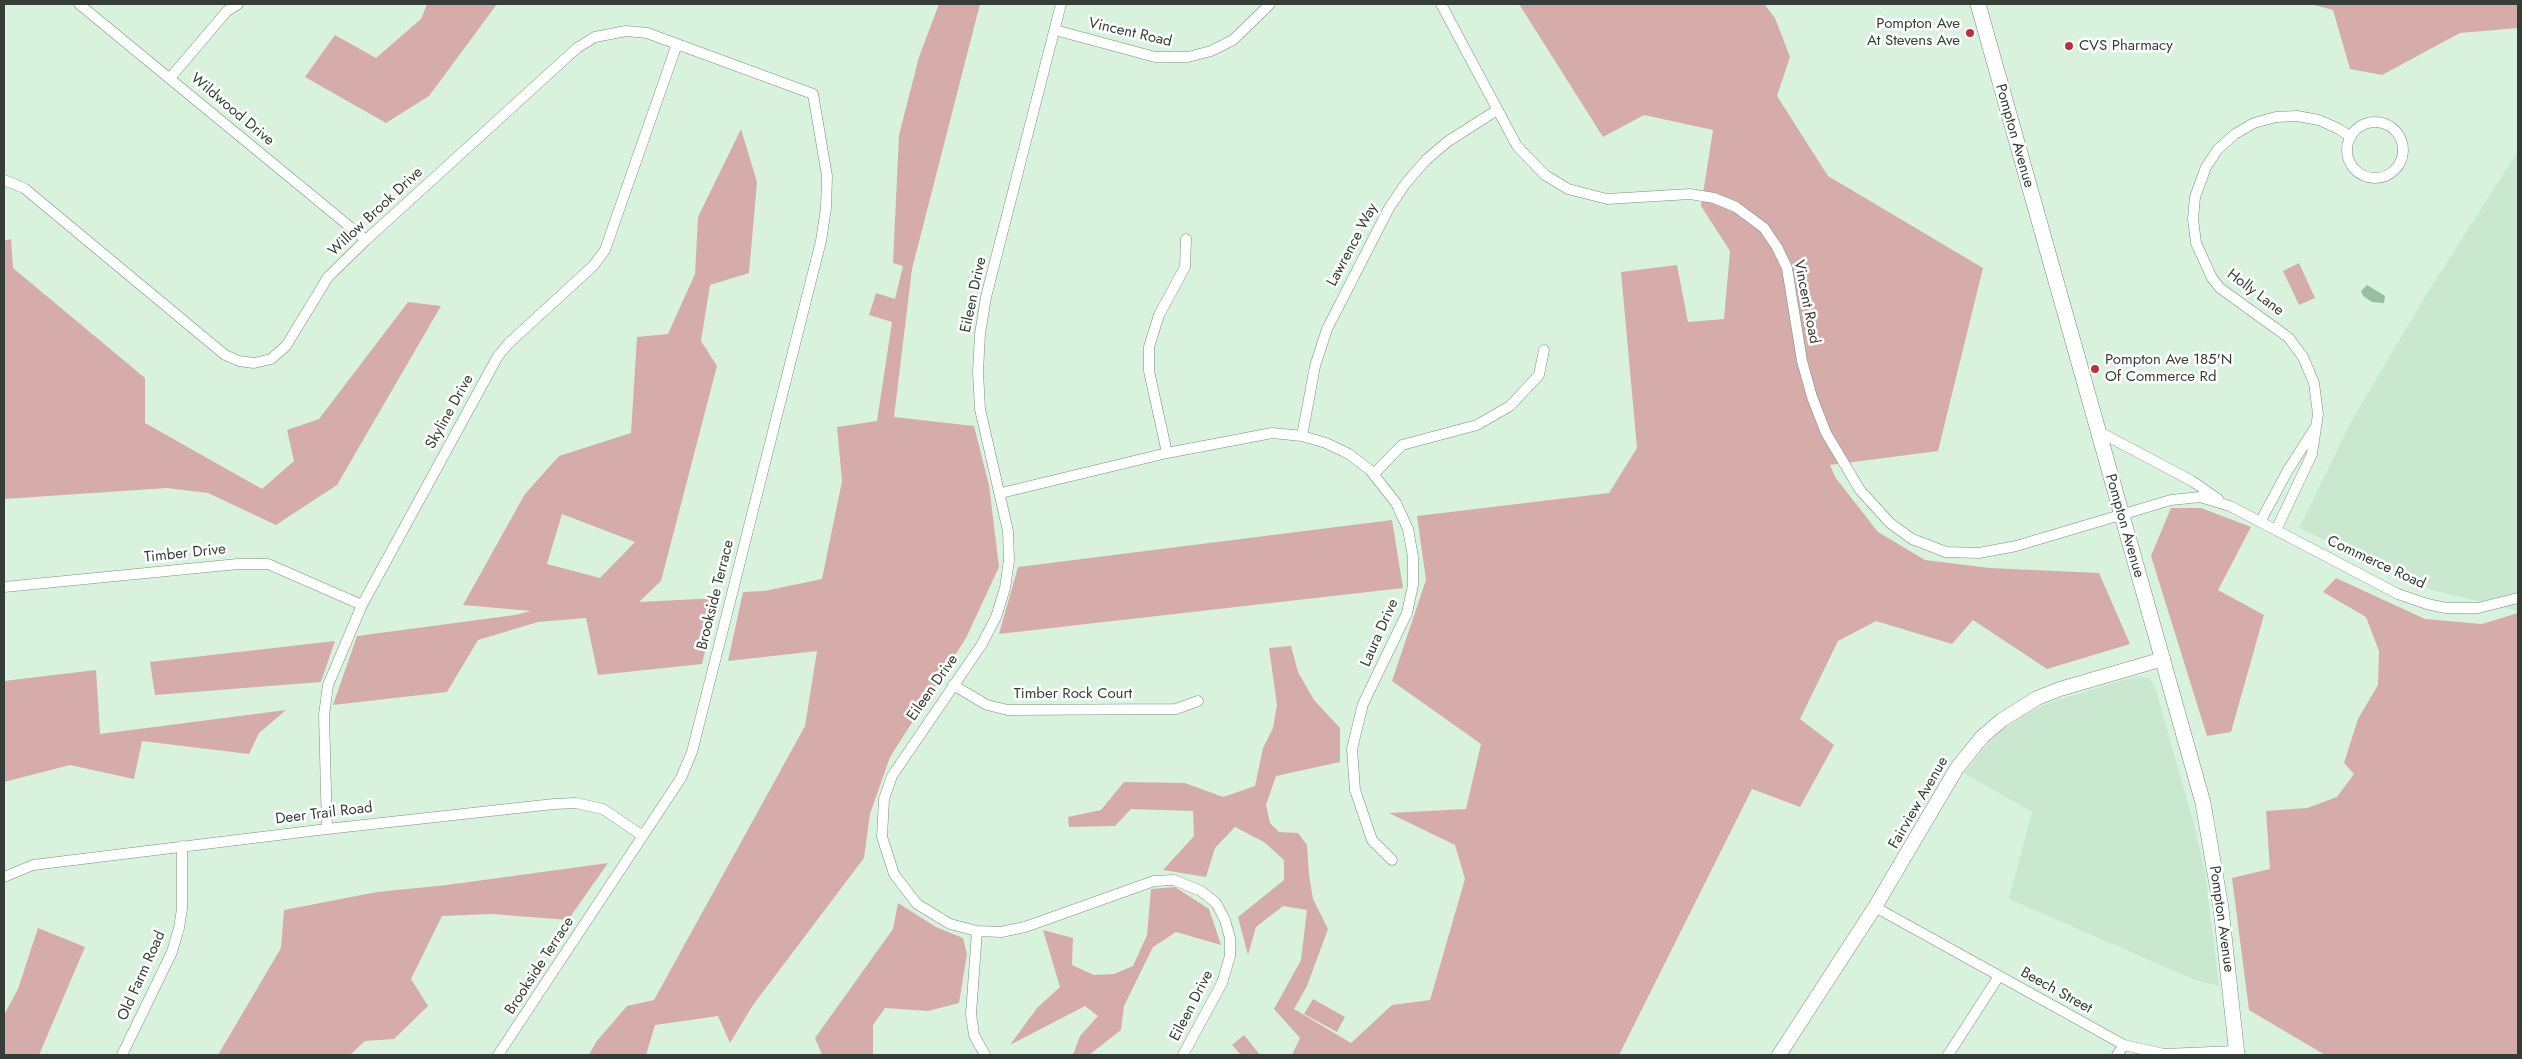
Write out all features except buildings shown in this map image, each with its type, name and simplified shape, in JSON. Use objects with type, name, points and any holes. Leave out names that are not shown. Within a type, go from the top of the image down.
[{"type":"main road","name":"Pompton Avenue","points":[[1978,4],[2096,430],[2203,803],[2225,935],[2236,1053]]},
{"type":"main road","name":"Fairview Avenue","points":[[1779,1055],[1876,907],[1957,768],[1991,728],[2025,705],[2050,693],[2163,659]]},
{"type":"street","name":"Wildwood Drive","points":[[79,4],[366,240]]},
{"type":"street","points":[[170,78],[227,11],[238,4]]},
{"type":"street","name":"Eileen Drive","points":[[1061,4],[1056,30],[986,297],[980,334],[978,372],[980,409],[1001,493],[1009,545],[1005,588],[990,630],[892,776],[884,800],[882,837],[894,874],[917,904],[944,922],[977,931],[1001,932],[1025,927],[1154,881],[1174,880],[1201,891],[1216,903],[1225,920],[1230,938],[1230,956],[1222,983],[1183,1055]]},
{"type":"street","name":"Vincent Road","points":[[1056,30],[1155,57],[1188,57],[1212,51],[1233,40],[1270,4]]},
{"type":"street","name":"Vincent Road","points":[[1441,4],[1497,110],[1525,157],[1545,175],[1568,189],[1593,197],[1614,199],[1678,194],[1702,196],[1736,207],[1764,228],[1777,247],[1787,268],[1802,361],[1812,397],[1826,433],[1860,490],[1901,533],[1935,549],[1957,553],[1979,552],[2016,546],[2121,516]]},
{"type":"street","name":"Willow Brook Drive","points":[[4,180],[24,188],[225,355],[244,362],[264,361],[282,351],[328,277],[366,240],[586,42],[606,34],[626,31],[647,33],[813,94]]},
{"type":"street","name":"Skyline Drive","points":[[327,829],[324,715],[328,685],[362,605],[498,356],[509,343],[593,266],[605,250],[677,44]]},
{"type":"street","name":"Brookside Terrace","points":[[498,1055],[681,778],[692,752],[821,241],[826,208],[827,176],[813,94]]},
{"type":"street","name":"Lawrence Way","points":[[1302,436],[1315,366],[1327,329],[1389,208],[1406,183],[1426,160],[1447,142],[1497,110]]},
{"type":"street","name":"Holly Lane","points":[[2276,530],[2312,454],[2317,425],[2316,392],[2311,373],[2303,357],[2283,333],[2220,288],[2212,278],[2196,243],[2194,208],[2198,186],[2212,158],[2226,141],[2254,123],[2276,117],[2297,116],[2319,120],[2351,137]]},
{"type":"street","points":[[2382,123],[2391,127],[2402,142],[2402,160],[2397,168],[2382,177],[2364,176],[2350,163],[2348,145],[2351,137],[2364,125],[2382,123]]},
{"type":"street","points":[[1167,453],[1151,383],[1149,347],[1159,315],[1185,267],[1186,239]]},
{"type":"street","points":[[1374,474],[1402,445],[1476,425],[1510,406],[1540,376],[1544,350]]},
{"type":"street","points":[[2260,522],[2301,448],[2317,425]]},
{"type":"street","name":"Commerce Road","points":[[2096,430],[2192,481],[2230,506],[2398,594],[2446,608],[2478,608],[2518,598]]},
{"type":"street","name":"Laura Drive","points":[[1001,493],[1167,453],[1258,434],[1302,436],[1338,448],[1360,461],[1374,474],[1388,491],[1403,516],[1411,543],[1414,571],[1408,613],[1363,704],[1352,749],[1355,790],[1372,840],[1392,860]]},
{"type":"street","name":"Commerce Road","points":[[2121,516],[2181,498],[2210,499],[2230,506]]},
{"type":"street","name":"Timber Drive","points":[[4,586],[238,564],[268,564],[362,605]]},
{"type":"street","name":"Timber Rock Court","points":[[953,685],[988,705],[1008,710],[1176,709],[1198,700]]},
{"type":"street","name":"Deer Trail Road","points":[[4,877],[33,865],[327,829],[576,803],[603,809],[643,836]]},
{"type":"street","name":"Old Farm Road","points":[[122,1055],[172,952],[179,928],[182,909],[182,846]]},
{"type":"street","name":"Beech Street","points":[[1876,907],[2124,1045],[2164,1054],[2236,1053]]},
{"type":"street","points":[[977,931],[971,1014],[974,1035],[985,1055]]},
{"type":"street","points":[[1948,1055],[1999,976]]},
{"type":"street","points":[[2117,1055],[2124,1045]]},
{"type":"shaded area","points":[[427,4],[497,4],[429,96],[386,123],[305,77],[335,35],[376,58],[421,19]]},
{"type":"shaded area","points":[[939,4],[980,4],[912,269],[894,417],[974,426],[989,485],[999,567],[966,638],[890,757],[870,814],[864,858],[753,1005],[730,1043],[718,1016],[655,1025],[646,1055],[589,1055],[596,1042],[627,1006],[654,1000],[805,726],[817,651],[728,661],[743,592],[764,591],[822,579],[842,481],[837,427],[877,421],[892,322],[869,315],[876,293],[895,299],[903,266],[893,263],[899,135],[919,57]]},
{"type":"shaded area","points":[[1519,4],[1764,4],[1775,18],[1790,57],[1777,96],[1828,176],[1983,268],[1938,451],[1830,465],[1835,477],[1878,532],[1925,560],[1990,568],[2099,573],[2130,644],[2047,669],[1973,620],[1952,644],[1876,621],[1838,641],[1800,719],[1834,745],[1800,807],[1752,789],[1619,1055],[1292,1055],[1300,1038],[1274,1009],[1301,960],[1307,910],[1283,906],[1256,927],[1248,955],[1238,917],[1284,880],[1284,860],[1264,842],[1235,827],[1215,848],[1206,877],[1163,870],[1194,836],[1193,811],[1131,809],[1115,826],[1069,827],[1068,817],[1101,810],[1124,782],[1185,783],[1223,797],[1255,786],[1263,748],[1273,728],[1277,705],[1269,648],[1291,646],[1298,672],[1314,700],[1340,728],[1340,762],[1276,776],[1266,805],[1270,823],[1279,832],[1298,833],[1307,845],[1313,899],[1328,929],[1307,986],[1294,1009],[1351,1043],[1392,1005],[1430,1000],[1465,879],[1455,845],[1389,813],[1466,809],[1481,744],[1392,681],[1426,580],[1417,516],[1609,493],[1637,448],[1621,272],[1677,265],[1688,322],[1724,319],[1730,251],[1701,206],[1713,130],[1644,115],[1603,137]]},
{"type":"shaded area","points":[[2310,4],[2518,4],[2518,28],[2460,33],[2382,75],[2350,69],[2333,10]]},
{"type":"shaded area","points":[[741,129],[757,182],[749,273],[710,285],[701,341],[717,366],[661,581],[639,602],[718,598],[702,664],[598,675],[586,618],[538,622],[478,640],[447,692],[333,705],[357,636],[515,615],[531,611],[463,605],[525,494],[559,456],[631,433],[637,337],[668,334],[695,274],[698,217]],"holes":[[[562,514],[635,542],[600,578],[547,564]]]},
{"type":"shaded area","points":[[2518,151],[2518,611],[2432,590],[2299,528],[2351,422],[2424,298]]},
{"type":"shaded area","points":[[11,239],[13,268],[145,378],[145,423],[262,489],[294,461],[287,430],[319,419],[408,302],[441,306],[337,485],[276,525],[208,493],[167,488],[4,499],[4,241]]},
{"type":"shaded area","points":[[2299,263],[2315,298],[2299,305],[2283,271]]},
{"type":"shaded area","points":[[2367,285],[2385,296],[2384,303],[2372,302],[2363,296],[2361,291]]},
{"type":"shaded area","points":[[2171,508],[2201,508],[2251,527],[2218,590],[2264,615],[2231,732],[2207,736],[2151,556]]},
{"type":"shaded area","points":[[1392,520],[1403,588],[999,634],[1018,567]]},
{"type":"shaded area","points":[[2336,578],[2425,619],[2482,624],[2518,613],[2518,1055],[2325,1055],[2249,1010],[2232,878],[2270,869],[2266,811],[2307,808],[2337,797],[2354,774],[2344,763],[2358,719],[2378,685],[2379,651],[2366,617],[2323,592]]},
{"type":"shaded area","points":[[335,641],[321,682],[155,695],[150,662]]},
{"type":"shaded area","points":[[96,670],[100,734],[286,710],[259,733],[249,754],[142,741],[134,779],[70,765],[4,782],[4,681]]},
{"type":"shaded area","points":[[2138,676],[2149,678],[2155,687],[2195,828],[2205,873],[2219,986],[2195,980],[2009,899],[2032,812],[1964,773],[1995,735],[2031,711],[2054,701]]},
{"type":"shaded area","points":[[608,863],[568,920],[492,914],[442,916],[411,979],[428,1006],[394,1039],[365,1041],[350,1055],[218,1055],[281,948],[284,910],[377,892],[447,885]]},
{"type":"shaded area","points":[[1175,887],[1209,909],[1221,945],[1176,932],[1153,947],[1124,1006],[1121,1030],[1089,1055],[1073,1055],[1080,1036],[1098,1016],[1085,1006],[1010,1045],[1037,1008],[1060,987],[1043,930],[1073,938],[1072,965],[1094,975],[1114,974],[1133,966],[1147,935],[1151,889]]},
{"type":"shaded area","points":[[898,903],[936,927],[963,938],[967,954],[959,1003],[928,1011],[885,1008],[873,1025],[873,1055],[822,1055],[815,1038],[893,929]]},
{"type":"shaded area","points":[[38,928],[85,947],[39,1055],[4,1055],[4,1015],[18,989]]},
{"type":"shaded area","points":[[1313,999],[1345,1017],[1337,1032],[1304,1014]]},
{"type":"shaded area","points":[[1244,1035],[1260,1055],[1241,1055],[1232,1045]]},
{"type":"place","name":"Pompton Ave At Stevens Ave","points":[[1970,33]]},
{"type":"place","name":"CVS Pharmacy","points":[[2069,46]]},
{"type":"place","name":"Pompton Ave 185'N Of Commerce Rd","points":[[2095,369]]}]
